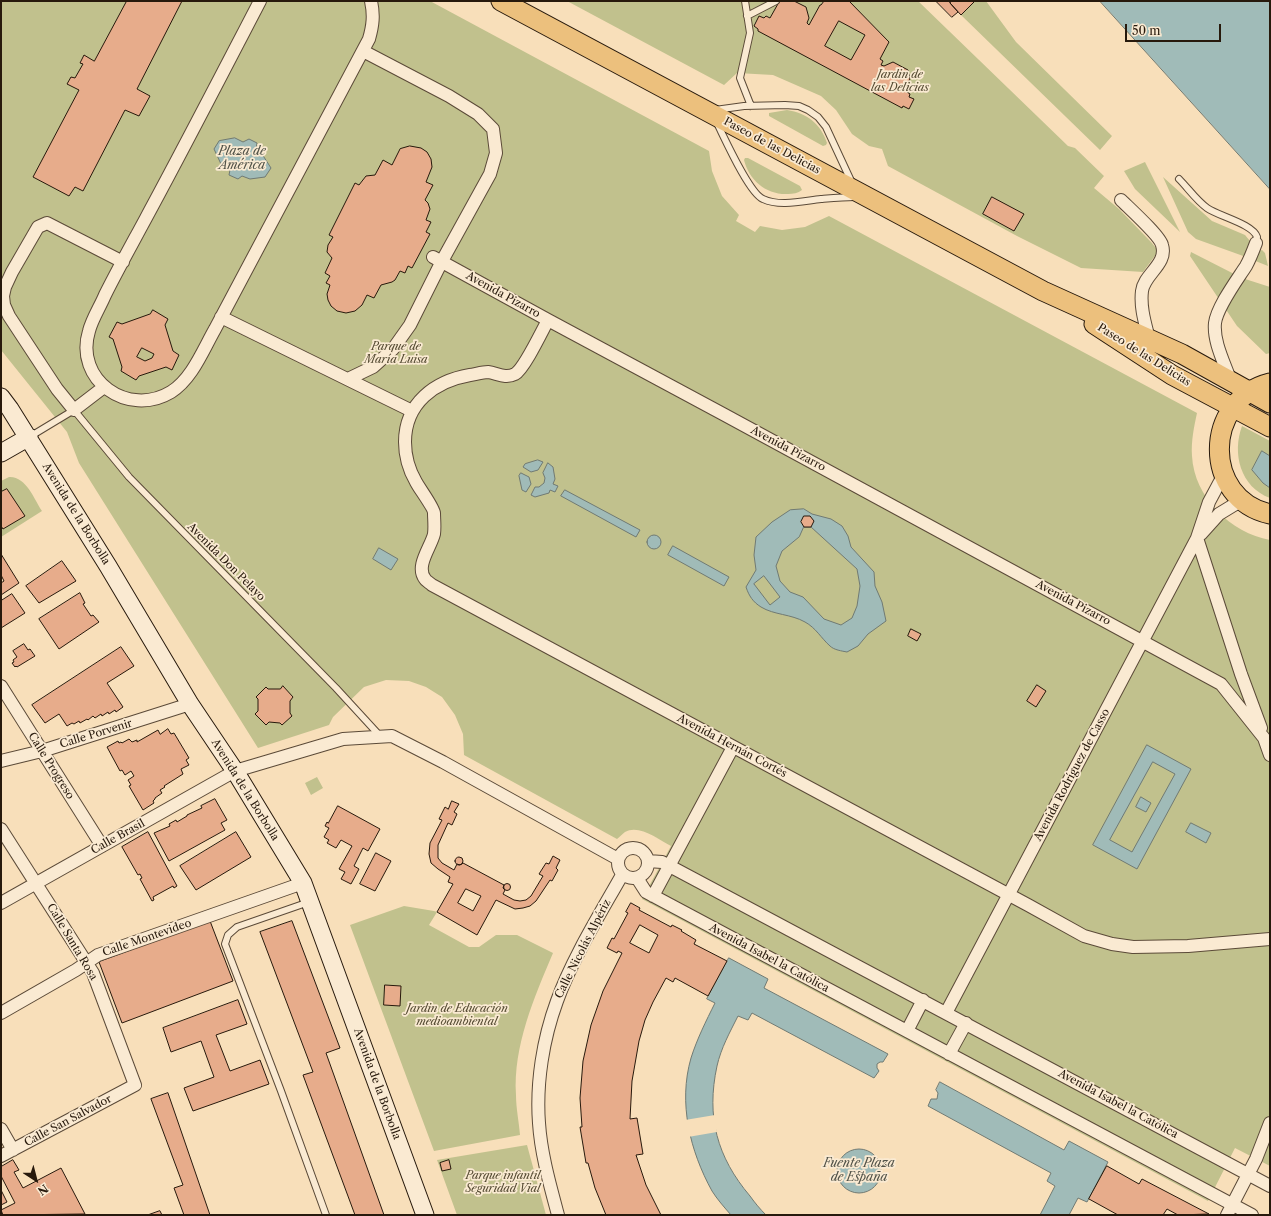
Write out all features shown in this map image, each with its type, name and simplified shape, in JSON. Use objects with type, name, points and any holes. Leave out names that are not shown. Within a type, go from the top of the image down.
[{"type":"main road","name":"Paseo de las Delicias","points":[[501,1],[1043,291],[1182,354],[1270,403]]},
{"type":"main road","name":"Paseo de las Delicias","points":[[1043,291],[1172,375],[1234,406],[1270,427]]},
{"type":"main road","points":[[1270,383],[1262,385],[1249,392],[1234,406],[1224,422],[1219,439],[1219,457],[1224,474],[1231,488],[1242,500],[1254,508],[1270,514]]},
{"type":"main road","name":"Avenida de la Borbolla","points":[[1,397],[29,437],[190,704],[235,771],[303,883],[425,1215]]},
{"type":"main road","points":[[1,453],[29,437]]},
{"type":"street","points":[[260,1],[123,262],[88,332],[86,352],[92,371],[97,380],[112,393],[131,400],[151,400],[161,397],[178,388],[191,371],[369,39],[373,26],[371,1]]},
{"type":"street","points":[[348,379],[373,367],[393,349],[410,325],[438,259],[490,174],[496,153],[493,129],[478,114],[449,96],[362,51]]},
{"type":"street","points":[[1121,200],[1157,237],[1162,245],[1163,254],[1160,263],[1150,274],[1142,289],[1142,309],[1149,339]]},
{"type":"street","points":[[104,387],[74,410],[57,389],[9,316],[4,305],[3,296],[5,287],[12,272],[38,227],[47,223],[123,262]]},
{"type":"street","points":[[1231,382],[1219,349],[1215,322],[1222,304],[1247,264],[1256,243]]},
{"type":"street","name":"Avenida Pizarro","points":[[438,259],[1221,684],[1264,738]]},
{"type":"street","points":[[221,317],[412,411],[422,398],[439,384],[456,377],[487,372],[501,376],[514,374],[522,368],[548,320]]},
{"type":"street","name":"Avenida Hernán Cortés","points":[[412,411],[405,434],[406,456],[410,471],[416,483],[434,510],[434,533],[421,571],[425,580],[432,585],[1084,936],[1112,944],[1133,947],[1188,946],[1270,939]]},
{"type":"street","points":[[1224,474],[1209,502],[1197,538],[1241,674],[1270,755]]},
{"type":"street","points":[[1197,538],[1219,514],[1242,500]]},
{"type":"street","name":"Avenida Rodríguez de Casso","points":[[946,1013],[1197,538]]},
{"type":"street","name":"Calle Progreso","points":[[1,686],[102,846]]},
{"type":"street","name":"Calle Porvenir","points":[[1,762],[190,704]]},
{"type":"street","name":"Calle Brasil","points":[[1,903],[235,771],[343,739],[381,736],[392,736],[444,762],[618,859]]},
{"type":"street","points":[[653,896],[733,746]]},
{"type":"street","name":"Calle Santa Rosa","points":[[1,829],[93,973],[135,1085]]},
{"type":"street","points":[[634,848],[643,852],[648,861],[646,872],[637,878],[627,878],[622,875],[618,868],[618,859],[624,850],[634,848]]},
{"type":"street","points":[[648,861],[662,862],[669,865],[923,1000],[907,1031]]},
{"type":"street","name":"Calle Nicolás Alpériz","points":[[558,1215],[544,1157],[539,1122],[540,1087],[545,1047],[557,1001],[566,978],[622,875]]},
{"type":"street","name":"Avenida Isabel la Católica","points":[[637,878],[646,892],[653,896],[950,1054]]},
{"type":"street","name":"Calle Montevideo","points":[[1,1012],[87,963],[98,955],[303,883]]},
{"type":"street","name":"Avenida Isabel la Católica","points":[[923,1000],[1270,1186]]},
{"type":"street","points":[[966,1023],[950,1054],[1230,1210],[1252,1215]]},
{"type":"street","name":"Calle San Salvador","points":[[1,1156],[135,1085]]},
{"type":"street","points":[[1230,1210],[1248,1174],[1270,1123]]},
{"type":"street","points":[[1,1129],[13,1150]]},
{"type":"lane","points":[[745,1],[750,33],[740,78],[751,106]]},
{"type":"lane","points":[[747,16],[776,1]]},
{"type":"lane","points":[[751,106],[799,106],[818,117],[830,134],[861,193],[788,203],[762,199],[751,188],[743,175],[710,113],[751,106]]},
{"type":"lane","points":[[1179,179],[1206,208],[1252,230],[1257,237],[1256,243]]},
{"type":"lane","points":[[29,437],[74,410]]},
{"type":"lane","name":"Avenida Don Pelayo","points":[[74,410],[129,477],[336,688],[381,736]]},
{"type":"lane","points":[[309,902],[237,927],[228,935],[225,944],[326,1215]]},
{"type":"green space","name":"Parque de María Luisa","points":[[1,1],[430,1],[709,151],[712,171],[722,196],[739,215],[736,221],[755,232],[760,226],[782,230],[805,227],[829,216],[1197,413],[1192,439],[1192,456],[1194,471],[1207,499],[1217,511],[1242,530],[1270,540],[1270,1166],[1235,1148],[1208,1201],[642,899],[671,846],[648,833],[636,830],[625,832],[617,839],[464,755],[463,734],[455,715],[442,697],[426,687],[409,681],[386,680],[364,687],[333,717],[329,725],[258,748],[79,463],[67,432],[1,350]]},
{"type":"green space","name":"Jardin de las Delicias","points":[[567,1],[918,1],[1068,146],[1075,148],[1104,176],[1094,188],[1119,209],[1151,242],[1156,248],[1157,253],[1143,272],[1081,268],[1017,236],[888,166],[882,149],[869,146],[852,134],[836,110],[821,96],[773,75],[737,73],[724,85]]},
{"type":"green space","points":[[975,1],[986,1],[1016,42],[1112,136],[1100,150],[961,15]]},
{"type":"green space","points":[[787,110],[801,114],[812,120],[821,130],[827,143],[826,145],[823,146],[769,116],[769,113]]},
{"type":"green space","points":[[745,158],[748,158],[800,186],[802,190],[795,193],[780,194],[766,189],[754,180],[746,167],[744,160]]},
{"type":"green space","points":[[1145,162],[1180,232],[1135,189],[1124,171]]},
{"type":"green space","points":[[1163,177],[1212,221],[1245,235],[1250,241],[1251,247],[1246,257],[1196,239],[1188,232]]},
{"type":"green space","points":[[1262,250],[1265,253],[1268,266],[1253,260],[1259,251]]},
{"type":"green space","points":[[1191,252],[1242,278],[1270,287],[1270,353],[1266,354],[1237,326],[1190,256]]},
{"type":"green space","points":[[1242,426],[1270,441],[1270,498],[1260,493],[1252,486],[1245,478],[1241,468],[1238,447]]},
{"type":"green space","points":[[9,477],[20,480],[25,484],[42,511],[1,537],[1,481]]},
{"type":"green space","points":[[317,777],[323,788],[311,795],[305,783]]},
{"type":"green space","name":"Jardin de Educación medioambiental","points":[[404,906],[437,912],[429,925],[469,947],[479,947],[496,935],[517,935],[553,953],[532,1005],[521,1040],[516,1077],[516,1100],[520,1135],[434,1151],[350,925]]},
{"type":"green space","name":"Parque infantil Seguridad Vial","points":[[527,1145],[546,1215],[457,1215],[437,1160]]},
{"type":"water","points":[[1100,1],[1270,1],[1270,189]]},
{"type":"water","name":"Plaza de América","points":[[235,138],[243,142],[249,139],[257,143],[256,149],[262,154],[271,168],[265,177],[250,179],[242,176],[238,179],[229,175],[230,170],[221,164],[214,149],[219,141]]},
{"type":"water","points":[[1262,451],[1270,456],[1270,488],[1263,483],[1252,470]]},
{"type":"water","points":[[538,460],[543,462],[538,470],[531,472],[523,467],[525,464]]},
{"type":"water","points":[[548,463],[553,467],[555,479],[553,484],[558,486],[555,492],[550,490],[549,493],[535,497],[531,495],[535,487],[539,487],[544,483],[545,478],[543,473]]},
{"type":"water","points":[[521,473],[529,477],[531,484],[526,492],[522,490],[519,476]]},
{"type":"water","points":[[565,490],[640,530],[636,537],[561,496]]},
{"type":"water","points":[[804,509],[812,514],[831,519],[842,526],[848,536],[851,547],[874,572],[875,586],[882,602],[886,621],[868,634],[858,646],[847,652],[832,647],[812,627],[800,619],[771,612],[761,607],[754,601],[747,590],[746,587],[756,570],[754,555],[756,537],[772,522],[790,510]],"holes":[[[804,527],[811,527],[857,569],[860,586],[857,606],[852,618],[841,625],[824,619],[803,597],[790,592],[780,581],[776,566],[782,551],[799,537]],[[764,576],[780,597],[770,605],[754,584]]]},
{"type":"water","points":[[651,535],[657,535],[661,539],[661,545],[657,549],[651,549],[647,545],[647,539]]},
{"type":"water","points":[[673,546],[729,577],[724,586],[668,555]]},
{"type":"water","points":[[379,548],[398,559],[391,570],[373,559]]},
{"type":"water","points":[[1147,745],[1191,769],[1137,869],[1093,845]],"holes":[[[1153,762],[1175,774],[1132,852],[1110,840]]]},
{"type":"water","points":[[1141,797],[1151,803],[1146,812],[1136,807]]},
{"type":"water","points":[[1191,823],[1211,833],[1206,843],[1186,832]]},
{"type":"water","points":[[729,958],[768,979],[764,988],[888,1054],[883,1062],[877,1064],[879,1071],[874,1078],[752,1013],[748,1020],[738,1016],[723,1046],[717,1066],[713,1102],[714,1119],[717,1136],[729,1166],[756,1204],[766,1215],[731,1215],[714,1194],[704,1176],[692,1143],[688,1126],[686,1092],[687,1075],[691,1058],[715,1003],[707,999]]},
{"type":"water","points":[[940,1082],[1064,1150],[1069,1141],[1108,1162],[1087,1202],[1078,1198],[1069,1215],[1040,1215],[1055,1186],[1047,1181],[1051,1173],[928,1106],[931,1099],[937,1099],[938,1093],[936,1090]]},
{"type":"water","name":"Fuente Plaza de España","points":[[859,1149],[871,1153],[877,1159],[881,1171],[877,1183],[871,1189],[859,1193],[847,1189],[841,1183],[837,1171],[841,1159],[847,1153]]},
{"type":"pier","points":[[715,1115],[717,1132],[688,1137],[685,1120]]},
{"type":"building","points":[[127,1],[182,1],[137,89],[150,96],[139,116],[125,110],[83,191],[75,187],[69,196],[33,177],[79,90],[67,84],[71,77],[75,78],[83,64],[80,63],[84,55],[94,61]]},
{"type":"building","points":[[794,1],[806,7],[809,18],[807,23],[809,25],[820,5],[824,1],[849,1],[889,42],[880,59],[883,61],[881,65],[884,66],[893,62],[908,70],[910,79],[904,90],[910,94],[909,97],[914,99],[909,109],[903,106],[902,108],[758,31],[758,29],[754,26],[759,16],[764,18],[766,16],[770,18],[779,2]],"holes":[[[839,21],[865,35],[851,60],[825,46]]]},
{"type":"building","points":[[936,1],[951,1],[950,3],[958,12],[952,17]]},
{"type":"building","points":[[951,1],[975,1],[961,15],[950,3]]},
{"type":"building","points":[[410,146],[421,148],[427,152],[431,159],[432,167],[426,182],[433,185],[425,200],[430,209],[426,220],[431,222],[426,232],[430,234],[412,268],[408,266],[405,273],[400,271],[395,280],[381,285],[374,298],[367,295],[362,305],[355,311],[346,313],[337,311],[331,306],[327,294],[330,285],[326,283],[330,276],[325,273],[332,258],[327,252],[328,245],[333,237],[329,235],[355,183],[359,185],[366,176],[375,175],[383,160],[392,165],[400,149]]},
{"type":"building","points":[[992,197],[1024,214],[1014,231],[983,214]]},
{"type":"building","points":[[153,310],[168,319],[165,325],[173,351],[179,355],[172,370],[166,367],[139,376],[136,380],[121,371],[122,367],[113,339],[109,337],[117,322],[122,324],[150,314]],"holes":[[[142,348],[154,354],[152,358],[145,361],[137,357]]]},
{"type":"building","points":[[7,489],[25,516],[3,529],[1,526],[1,492]]},
{"type":"building","points":[[804,516],[810,516],[814,521],[811,527],[804,527],[801,522]]},
{"type":"building","points":[[1,554],[19,583],[1,595],[1,583],[4,581],[1,575]]},
{"type":"building","points":[[62,561],[76,581],[39,603],[26,586]]},
{"type":"building","points":[[80,593],[85,603],[83,604],[91,616],[93,615],[99,622],[59,649],[39,619]]},
{"type":"building","points":[[12,594],[25,613],[1,628],[1,601]]},
{"type":"building","points":[[911,629],[921,634],[917,641],[908,636]]},
{"type":"building","points":[[24,644],[35,656],[15,667],[12,663],[17,657],[13,651]]},
{"type":"building","points":[[121,647],[134,666],[107,683],[123,707],[116,712],[115,710],[109,714],[108,712],[102,716],[101,714],[95,718],[93,716],[88,720],[87,719],[80,723],[79,721],[74,724],[72,723],[67,726],[59,714],[45,723],[32,705]]},
{"type":"building","points":[[1037,685],[1046,691],[1036,707],[1027,701]]},
{"type":"building","points":[[283,686],[293,697],[290,701],[290,713],[292,716],[282,725],[280,723],[269,722],[266,725],[255,714],[258,711],[258,699],[256,697],[266,687],[268,689],[280,689]]},
{"type":"building","points":[[168,729],[171,734],[174,733],[189,758],[186,760],[189,765],[181,769],[183,774],[164,786],[165,787],[160,790],[162,793],[153,801],[154,803],[143,810],[129,786],[131,785],[128,780],[134,776],[131,771],[125,775],[122,770],[120,771],[107,747],[118,741],[119,743],[122,743],[129,739],[132,742],[137,740],[137,742],[158,730],[160,734]]},
{"type":"building","points":[[215,799],[227,820],[221,823],[225,830],[169,861],[154,833],[170,826],[169,824],[176,820],[177,822],[187,815],[202,808],[201,806]]},
{"type":"building","points":[[452,801],[459,804],[454,812],[457,814],[452,825],[448,823],[438,845],[438,858],[442,863],[454,870],[457,864],[460,865],[463,863],[504,885],[503,888],[505,890],[503,894],[514,900],[526,900],[531,896],[543,876],[539,874],[546,863],[549,864],[553,856],[560,860],[556,868],[558,870],[552,881],[550,880],[536,901],[530,906],[515,909],[496,900],[477,935],[437,912],[453,884],[448,882],[450,877],[431,863],[429,854],[430,843],[442,820],[439,819],[445,807],[448,809]],"holes":[[[466,889],[481,896],[473,911],[458,903]]]},
{"type":"building","points":[[338,806],[380,829],[368,851],[363,848],[354,866],[359,869],[351,884],[341,879],[345,872],[339,869],[352,846],[341,840],[336,848],[327,843],[329,840],[324,837],[329,828],[325,826]]},
{"type":"building","points":[[148,832],[177,886],[174,888],[173,886],[153,897],[154,900],[152,901],[140,879],[142,878],[140,874],[138,875],[122,847]]},
{"type":"building","points":[[236,832],[251,857],[196,890],[180,866]]},
{"type":"building","points":[[376,853],[391,861],[375,891],[360,884]]},
{"type":"building","points":[[459,857],[462,858],[462,864],[459,865],[456,864],[455,861],[456,858]]},
{"type":"building","points":[[507,883],[510,884],[510,890],[507,891],[504,890],[503,887],[504,884]]},
{"type":"building","points":[[631,903],[640,908],[639,910],[671,927],[672,925],[682,930],[681,931],[696,940],[694,944],[727,961],[708,996],[675,978],[673,982],[666,978],[645,1020],[639,1041],[632,1081],[630,1119],[637,1118],[643,1154],[636,1155],[646,1185],[661,1215],[606,1215],[595,1188],[588,1163],[586,1163],[580,1127],[582,1127],[580,1098],[583,1061],[591,1025],[603,991],[622,953],[618,951],[617,953],[607,948],[612,938],[614,939],[628,913],[626,912]],"holes":[[[640,925],[658,935],[649,953],[630,943]]]},
{"type":"building","points":[[210,921],[233,981],[122,1023],[99,962]]},
{"type":"building","points":[[292,921],[340,1048],[326,1053],[384,1215],[355,1215],[303,1075],[313,1072],[260,932]]},
{"type":"building","points":[[385,985],[401,986],[400,1006],[384,1005]]},
{"type":"building","points":[[238,1000],[247,1024],[216,1035],[230,1071],[260,1060],[269,1084],[193,1111],[184,1088],[214,1077],[201,1041],[171,1052],[163,1028]]},
{"type":"building","points":[[168,1093],[210,1215],[184,1215],[174,1188],[183,1185],[151,1099]]},
{"type":"building","points":[[13,1160],[19,1170],[14,1172],[23,1188],[61,1168],[85,1214],[3,1215],[1,1210],[15,1203],[1,1176],[1,1167]]},
{"type":"building","points":[[449,1160],[451,1169],[442,1171],[440,1163]]},
{"type":"building","points":[[1107,1166],[1139,1184],[1142,1179],[1209,1214],[1178,1215],[1167,1209],[1163,1215],[1118,1215],[1089,1199]]},
{"type":"building","points":[[1,1190],[7,1202],[1,1205]]},
{"type":"building","points":[[160,1211],[162,1215],[148,1215]]}]
